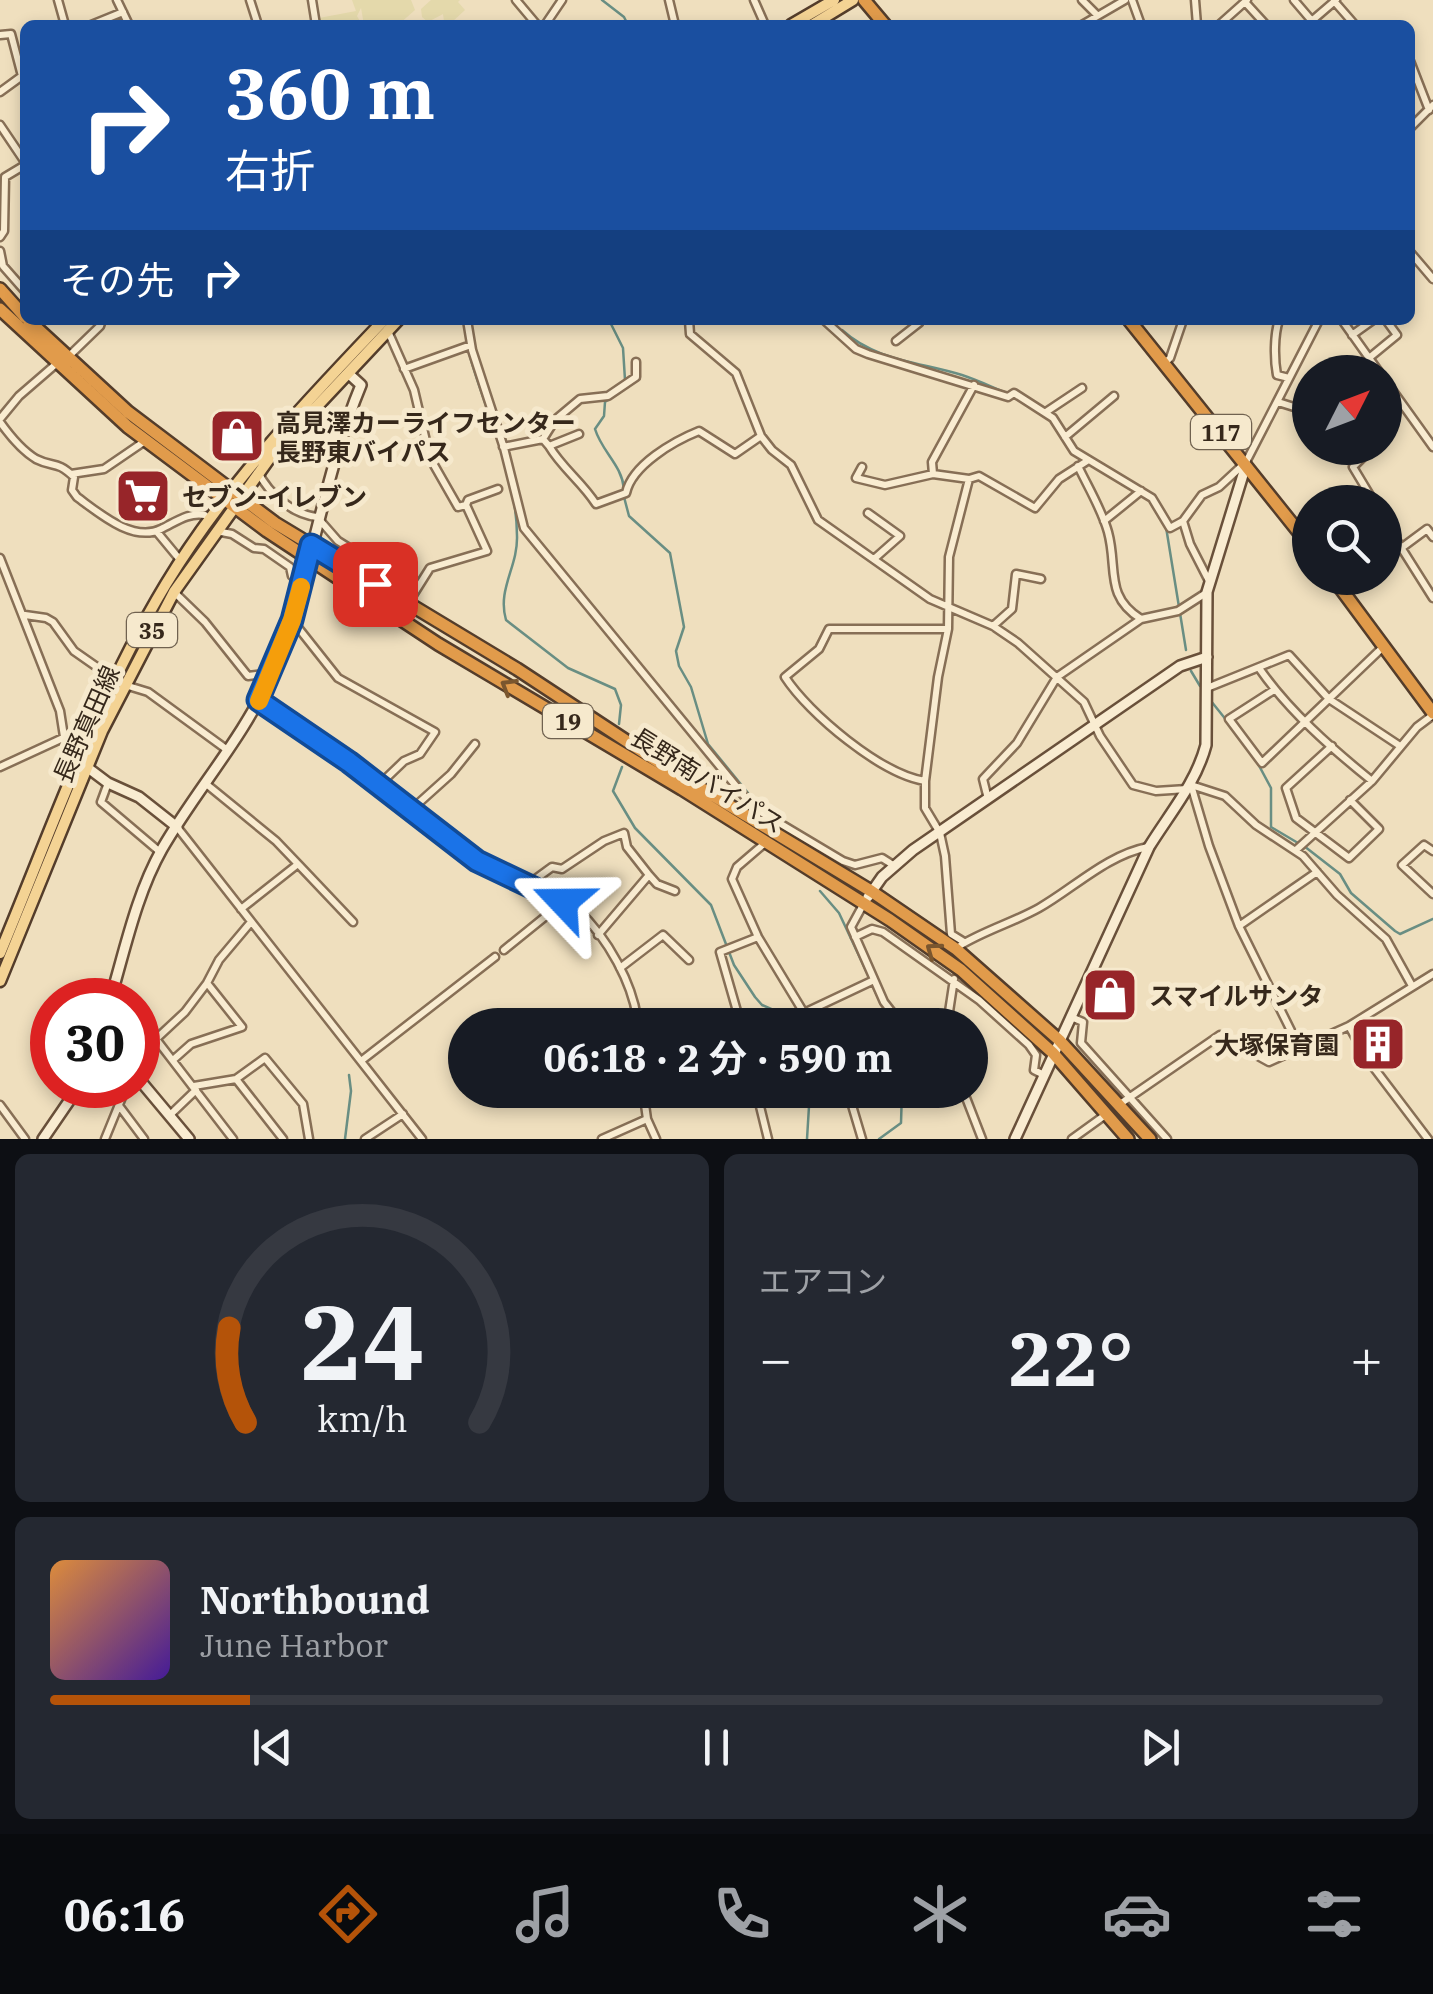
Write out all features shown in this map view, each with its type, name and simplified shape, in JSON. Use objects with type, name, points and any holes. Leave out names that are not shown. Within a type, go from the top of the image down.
[{"type":"highway","points":[[864,0],[881,20]]},
{"type":"highway","name":"長野南バイパス","points":[[0,289],[19,319]]},
{"type":"highway","name":"長野南バイパス","points":[[0,309],[19,319]]},
{"type":"highway","name":"長野南バイパス","points":[[25,325],[145,441],[231,499],[960,945],[1125,1100],[1150,1139]]},
{"type":"highway","name":"117","points":[[1133,325],[1292,522]]},
{"type":"highway","name":"長野南バイパス","points":[[61,361],[308,559],[438,644],[682,789],[864,904],[1053,1053],[1128,1139]]},
{"type":"highway","points":[[1345,595],[1433,714]]},
{"type":"main road","points":[[799,20],[834,0]]},
{"type":"main road","points":[[820,20],[854,0]]},
{"type":"main road","name":"長野真田線","points":[[0,953],[119,682],[180,561],[285,424],[383,325]]},
{"type":"main road","name":"長野真田線","points":[[119,682],[231,499],[349,374],[384,325]]},
{"type":"main road","name":"長野真田線","points":[[0,981],[83,764]]},
{"type":"street","points":[[117,0],[127,20]]},
{"type":"street","points":[[516,0],[533,20]]},
{"type":"street","points":[[1082,0],[1097,15]]},
{"type":"street","points":[[1090,20],[1128,0]]},
{"type":"street","points":[[1225,20],[1246,1]]},
{"type":"street","points":[[1313,20],[1335,1],[1352,20]]},
{"type":"street","points":[[103,20],[123,12]]},
{"type":"street","points":[[0,34],[11,34],[20,68]]},
{"type":"street","points":[[1415,71],[1431,108]]},
{"type":"street","points":[[1,128],[20,156]]},
{"type":"street","points":[[0,237],[4,231],[5,177],[20,166]]},
{"type":"street","points":[[0,252],[3,266],[20,285]]},
{"type":"street","points":[[1415,258],[1432,280]]},
{"type":"street","points":[[100,325],[19,396],[0,421],[12,439],[38,460],[61,465],[74,477],[72,490],[77,497],[119,528],[157,532],[188,515],[204,514]]},
{"type":"street","points":[[386,325],[414,390],[430,458],[458,507],[498,489]]},
{"type":"street","points":[[468,325],[524,528],[754,808],[843,861],[856,865],[882,858],[893,865]]},
{"type":"street","points":[[689,325],[690,334],[736,373],[762,436],[791,465],[818,520],[930,599],[993,626],[1057,677],[1084,702],[1133,785],[1156,792],[1189,787],[1225,796],[1256,824],[1296,850],[1337,896],[1386,938],[1411,984]]},
{"type":"street","points":[[830,325],[856,348],[918,371],[1008,396],[1014,393],[1046,412],[1074,451],[1156,502],[1170,528],[1183,522],[1202,495],[1218,487],[1246,462],[1316,325]]},
{"type":"street","points":[[896,340],[915,325]]},
{"type":"street","points":[[1165,362],[1182,325]]},
{"type":"street","points":[[1276,325],[1277,375],[1289,378]]},
{"type":"street","points":[[1345,325],[1366,355]]},
{"type":"street","points":[[1352,335],[1366,325]]},
{"type":"street","points":[[1372,355],[1397,335],[1390,325]]},
{"type":"street","points":[[404,369],[471,345]]},
{"type":"street","points":[[504,447],[543,439],[555,420],[580,399],[608,396],[636,377],[636,362]]},
{"type":"street","points":[[116,978],[135,915],[160,852],[272,673],[292,620],[317,516],[361,385],[349,374]]},
{"type":"street","points":[[933,474],[932,462],[974,385]]},
{"type":"street","points":[[1046,412],[1082,388]]},
{"type":"street","points":[[1066,437],[1114,396]]},
{"type":"street","points":[[1278,402],[1292,406]]},
{"type":"street","points":[[1402,404],[1433,447]]},
{"type":"street","points":[[543,439],[596,504],[626,493],[630,481],[666,448],[699,431],[735,454],[762,436]]},
{"type":"street","points":[[549,446],[578,434]]},
{"type":"street","points":[[71,474],[104,469],[145,441]]},
{"type":"street","points":[[862,467],[856,478],[885,485],[933,474],[969,480],[979,476],[1035,508],[1058,479],[1087,461]]},
{"type":"street","points":[[1014,1139],[1150,847],[1189,787],[1206,745],[1208,588],[1246,474],[1246,462]]},
{"type":"street","points":[[1078,466],[1104,521],[1116,594],[1128,610],[1141,618]]},
{"type":"street","points":[[258,472],[267,490],[304,515],[317,516],[338,541],[416,590]]},
{"type":"street","points":[[969,480],[949,557],[948,629],[925,780],[925,808],[940,832],[951,934],[960,945],[1043,906],[1079,880],[1150,847]]},
{"type":"street","points":[[1104,521],[1141,491]]},
{"type":"street","points":[[407,604],[430,568],[487,551],[466,505]]},
{"type":"street","points":[[868,513],[900,536],[874,559]]},
{"type":"street","points":[[1183,522],[1208,588]]},
{"type":"street","points":[[1402,548],[1427,529],[1433,537]]},
{"type":"street","points":[[215,530],[264,549],[290,567],[292,576],[302,582]]},
{"type":"street","points":[[157,532],[180,561]]},
{"type":"street","points":[[1402,552],[1433,598]]},
{"type":"street","points":[[0,558],[60,710],[62,738],[83,764],[108,783],[139,797],[177,827],[422,1139]]},
{"type":"street","points":[[993,626],[1012,609],[1016,574],[1041,579]]},
{"type":"street","points":[[988,798],[983,779],[1017,743],[1057,677],[1141,618],[1182,609],[1208,588]]},
{"type":"street","points":[[174,592],[205,622],[248,676],[272,673]]},
{"type":"street","points":[[24,615],[53,622],[74,651],[119,682],[159,699],[226,749]]},
{"type":"street","points":[[292,620],[338,678],[434,732],[420,754],[404,761],[380,785]]},
{"type":"street","points":[[925,780],[877,761],[842,736],[785,677],[819,649],[829,629],[948,629]]},
{"type":"street","points":[[1274,690],[1229,719],[1262,763],[1383,647]]},
{"type":"street","points":[[1207,688],[1290,654],[1329,698],[1400,746]]},
{"type":"street","points":[[889,1008],[855,937],[853,920],[893,865],[1186,662],[1207,657]]},
{"type":"street","points":[[1259,668],[1304,721],[1372,781]]},
{"type":"street","points":[[258,700],[380,785],[477,861],[563,902],[587,918],[620,968],[635,1008]]},
{"type":"street","points":[[1296,850],[1372,781],[1433,714]]},
{"type":"street","points":[[0,767],[62,738]]},
{"type":"street","points":[[411,810],[451,774],[475,744]]},
{"type":"street","points":[[1332,746],[1286,788],[1296,818],[1349,858],[1378,829],[1350,800]]},
{"type":"street","points":[[108,783],[101,802],[160,852]]},
{"type":"street","points":[[205,784],[276,841],[353,922]]},
{"type":"street","points":[[1189,787],[1239,926],[1300,1049]]},
{"type":"street","points":[[526,886],[552,867],[562,869],[604,841],[624,834],[628,847],[657,884],[675,890]]},
{"type":"street","points":[[764,843],[737,867],[732,879],[758,937],[801,1008]]},
{"type":"street","points":[[1433,851],[1424,845],[1402,865],[1433,894]]},
{"type":"street","points":[[241,909],[298,864]]},
{"type":"street","points":[[1239,926],[1317,872]]},
{"type":"street","points":[[598,935],[649,875]]},
{"type":"street","points":[[504,950],[563,902]]},
{"type":"street","points":[[160,1035],[185,1012],[208,983],[219,960],[251,922]]},
{"type":"street","points":[[855,937],[872,929],[884,932],[957,975],[1036,1055],[1034,1070],[1042,1074]]},
{"type":"street","points":[[620,968],[663,935],[689,960]]},
{"type":"street","points":[[736,1008],[720,952],[758,937]]},
{"type":"street","points":[[361,1061],[495,957]]},
{"type":"street","points":[[1125,1100],[1220,1035],[1269,1062],[1349,1026],[1433,974]]},
{"type":"street","points":[[950,1008],[957,975]]},
{"type":"street","points":[[815,1008],[874,980]]},
{"type":"street","points":[[173,1060],[191,1044],[242,1027],[208,983]]},
{"type":"street","points":[[1071,1017],[1083,1022],[1080,1043],[1125,1100],[1167,1139]]},
{"type":"street","points":[[1349,1026],[1368,1060],[1428,1139]]},
{"type":"street","points":[[160,1044],[234,1139]]},
{"type":"street","points":[[170,1115],[195,1088],[236,1079],[266,1058],[303,1104],[309,1139]]},
{"type":"street","points":[[236,1079],[283,1139]]},
{"type":"street","points":[[160,1103],[188,1139]]},
{"type":"street","points":[[0,1106],[25,1139]]},
{"type":"street","points":[[43,1139],[64,1108]]},
{"type":"street","points":[[106,1139],[118,1108]]},
{"type":"street","points":[[121,1108],[144,1139]]},
{"type":"street","points":[[644,1108],[656,1139]]},
{"type":"street","points":[[760,1108],[768,1139]]},
{"type":"street","points":[[852,1108],[862,1139]]},
{"type":"street","points":[[970,1108],[982,1139]]},
{"type":"street","points":[[1072,1139],[1108,1113]]},
{"type":"street","points":[[365,1139],[402,1114]]},
{"type":"street","points":[[602,1139],[646,1120]]},
{"type":"shaded area","points":[[352,0],[411,0],[415,10],[404,20],[363,20],[361,8],[359,20],[319,20],[356,11]]},
{"type":"shaded area","points":[[431,0],[460,0],[465,10],[454,20],[444,20],[443,14],[426,20],[421,9]]},
{"type":"waterway","points":[[602,0],[626,20]]},
{"type":"waterway","points":[[311,11],[312,20]]},
{"type":"waterway","points":[[252,15],[253,20]]},
{"type":"waterway","points":[[612,325],[623,348],[625,380]]},
{"type":"waterway","points":[[465,326],[467,341]]},
{"type":"waterway","points":[[842,330],[884,354],[962,375],[1007,393]]},
{"type":"waterway","points":[[469,353],[506,466],[516,513],[516,547],[504,598],[506,620],[568,668],[615,689],[621,705],[619,724]]},
{"type":"waterway","points":[[623,388],[605,402],[604,416],[595,429],[620,473],[624,489]]},
{"type":"waterway","points":[[1015,398],[1027,405]]},
{"type":"waterway","points":[[1050,420],[1065,443]]},
{"type":"waterway","points":[[1073,453],[1081,460]]},
{"type":"waterway","points":[[624,497],[629,516],[670,553],[684,627],[676,651],[708,744],[757,804],[823,846]]},
{"type":"waterway","points":[[1166,527],[1186,650]]},
{"type":"waterway","points":[[1191,671],[1200,686]]},
{"type":"waterway","points":[[1211,701],[1231,726]]},
{"type":"waterway","points":[[1256,760],[1271,788],[1271,827],[1298,843]]},
{"type":"waterway","points":[[622,767],[613,791],[635,828],[711,905],[734,965],[755,997],[769,1008]]},
{"type":"waterway","points":[[1304,846],[1340,874],[1351,893],[1400,934],[1433,919]]},
{"type":"waterway","points":[[820,891],[839,913],[868,975]]},
{"type":"waterway","points":[[874,989],[884,1008]]},
{"type":"waterway","points":[[345,1139],[349,1075]]},
{"type":"waterway","points":[[807,1139],[809,1108]]},
{"type":"waterway","points":[[879,1139],[901,1123],[901,1108]]},
{"type":"slow traffic","points":[[259,701],[301,587]]},
{"type":"place","name":"高見澤カーライフセンター 長野東バイパス","points":[[237,436]]},
{"type":"place","name":"セブン-イレブン","points":[[143,496]]},
{"type":"place","name":"スマイルサンタ","points":[[1110,995]]},
{"type":"place","name":"大塚保育園","points":[[1378,1044]]},
{"type":"route","points":[[375,584],[311,545],[292,620],[258,700],[349,762],[477,861],[563,902]]}]
